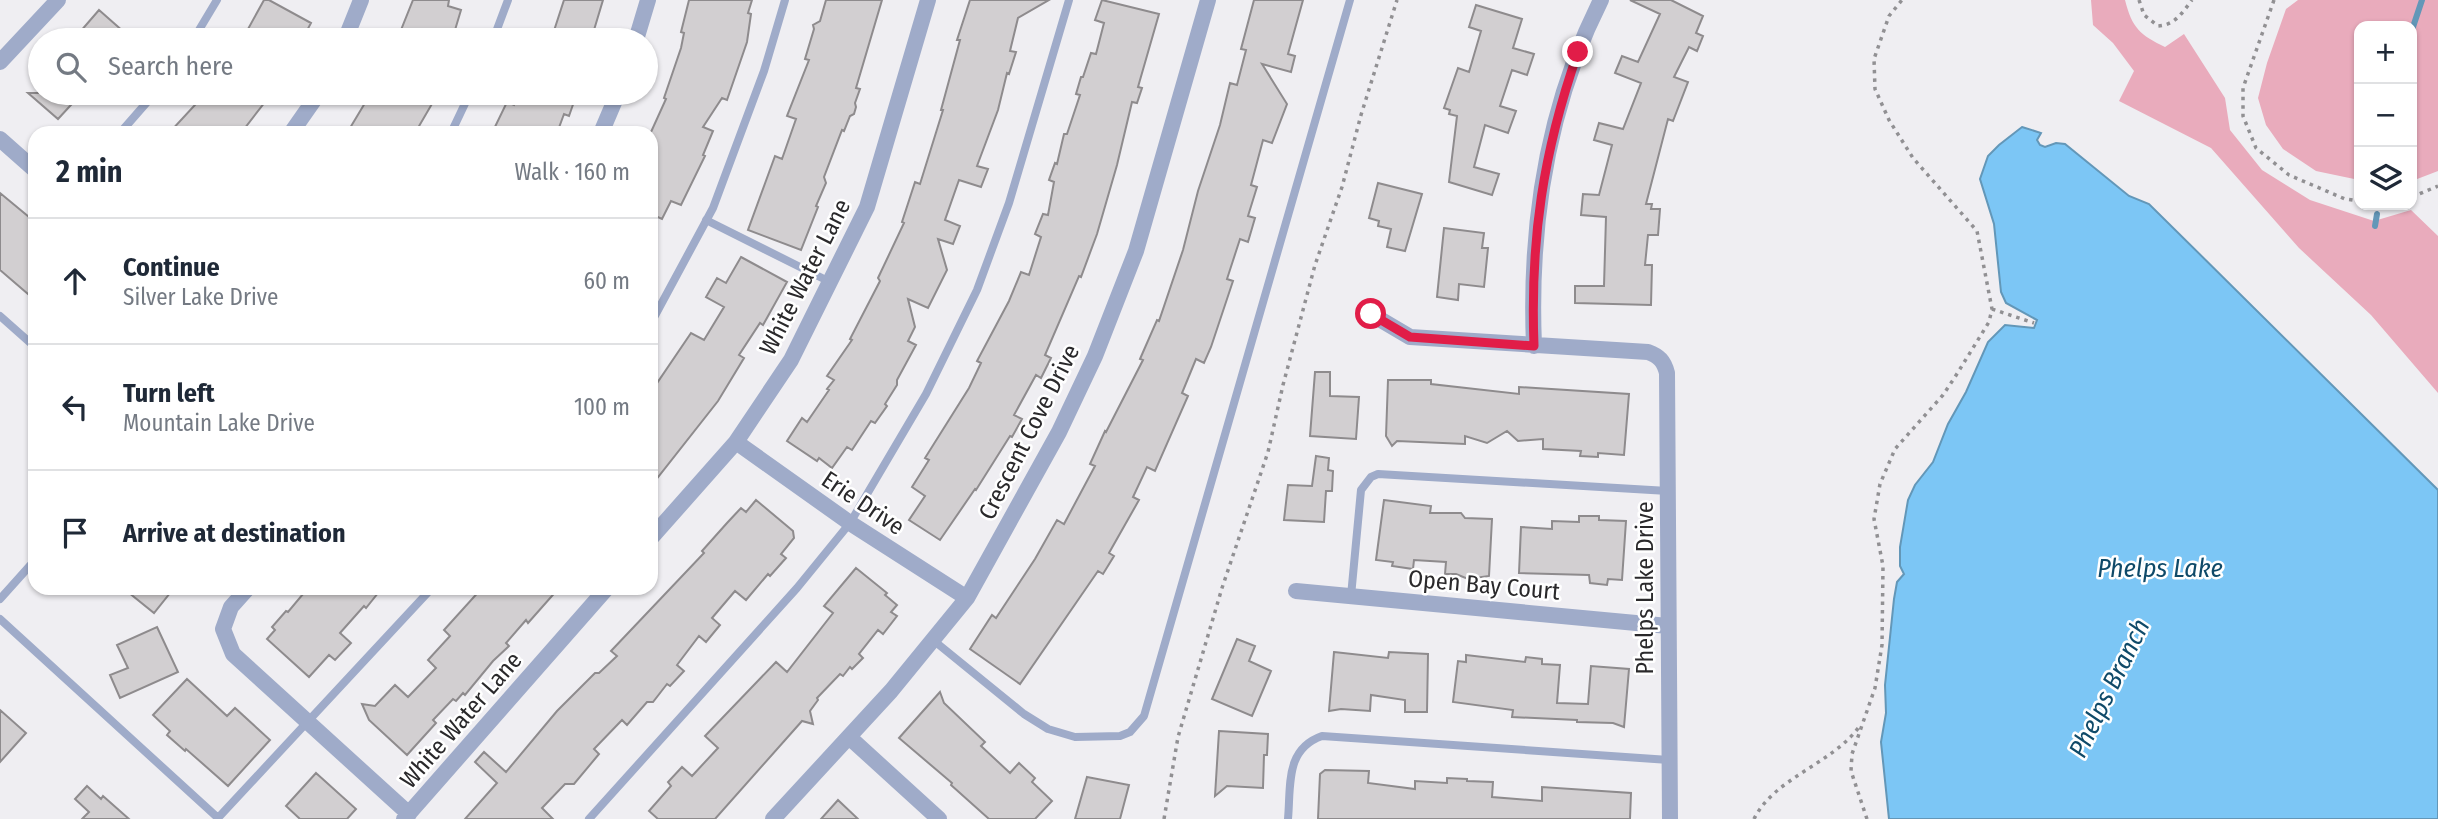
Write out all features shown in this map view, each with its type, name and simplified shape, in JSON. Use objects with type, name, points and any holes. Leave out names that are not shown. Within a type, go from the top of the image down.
[{"type":"street","points":[[350,28],[361,0]]},
{"type":"street","points":[[640,28],[648,0]]},
{"type":"street","name":"White Water Lane","points":[[658,530],[736,442],[791,360],[867,207],[928,0]]},
{"type":"street","name":"Crescent Cove Drive","points":[[773,819],[891,691],[967,598],[1059,432],[1095,356],[1136,251],[1208,0]]},
{"type":"street","points":[[1371,314],[1410,337],[1534,346],[1533,261],[1544,176],[1564,93],[1578,52],[1601,0]]},
{"type":"street","points":[[30,28],[54,1]]},
{"type":"street","points":[[0,62],[28,30]]},
{"type":"street","points":[[296,126],[311,105]]},
{"type":"street","points":[[604,126],[613,105]]},
{"type":"street","points":[[0,139],[28,164]]},
{"type":"street","name":"Phelps Lake Drive","points":[[1534,346],[1648,352],[1661,359],[1667,373],[1670,819]]},
{"type":"street","name":"Erie Drive","points":[[736,442],[849,523],[967,598]]},
{"type":"street","name":"Open Bay Court","points":[[1296,591],[1668,626]]},
{"type":"street","points":[[242,595],[231,607],[223,629],[233,654],[407,816]]},
{"type":"street","name":"White Water Lane","points":[[407,816],[601,595]]},
{"type":"street","points":[[849,737],[939,819]]},
{"type":"lane","points":[[200,28],[217,0]]},
{"type":"lane","points":[[497,28],[508,0]]},
{"type":"lane","points":[[658,310],[713,208],[764,71],[785,0]]},
{"type":"lane","points":[[589,819],[797,588],[849,523],[926,394],[977,290],[1009,203],[1069,0]]},
{"type":"lane","points":[[933,640],[1024,714],[1048,729],[1075,737],[1120,736],[1130,732],[1144,716],[1350,0]]},
{"type":"lane","points":[[126,126],[144,105]]},
{"type":"lane","points":[[455,126],[465,105]]},
{"type":"lane","points":[[706,220],[830,282]]},
{"type":"lane","points":[[0,316],[28,341]]},
{"type":"lane","points":[[1351,596],[1360,491],[1371,477],[1378,474],[1387,472],[1668,491]]},
{"type":"lane","points":[[0,599],[28,568]]},
{"type":"lane","points":[[0,619],[217,818],[426,595]]},
{"type":"lane","points":[[1288,819],[1293,764],[1297,754],[1303,745],[1322,736],[1669,760]]},
{"type":"path","points":[[1164,819],[1178,737],[1222,588],[1268,452],[1308,290],[1342,187],[1361,114],[1397,0]]},
{"type":"path","points":[[1867,819],[1851,771],[1852,754],[1875,688],[1882,645],[1883,566],[1874,519],[1880,484],[1895,449],[1949,386],[1989,322],[1992,309],[1977,230],[1913,158],[1889,120],[1875,89],[1874,59],[1889,16],[1902,0]]},
{"type":"path","points":[[2139,0],[2144,15],[2158,26],[2168,26],[2192,0]]},
{"type":"path","points":[[2274,0],[2243,88],[2243,116],[2256,148],[2289,175],[2345,200],[2354,201]]},
{"type":"path","points":[[2417,195],[2438,186]]},
{"type":"path","points":[[1992,309],[2034,323]]},
{"type":"path","points":[[1754,819],[1758,811],[1786,785],[1849,741],[1863,723]]},
{"type":"shaded area","points":[[2091,0],[2125,0],[2134,24],[2149,39],[2165,47],[2184,34],[2225,98],[2230,130],[2262,170],[2310,200],[2374,221],[2411,210],[2438,236],[2438,393],[2371,315],[2299,248],[2211,148],[2119,101],[2134,71],[2113,43],[2093,25]]},
{"type":"shaded area","points":[[2298,0],[2438,0],[2438,171],[2417,179],[2417,21],[2354,21],[2354,179],[2316,171],[2283,149],[2266,125],[2258,98],[2286,9]]},
{"type":"water","name":"Phelps Lake","points":[[2022,127],[2041,133],[2037,140],[2045,147],[2056,143],[2065,144],[2129,196],[2149,204],[2438,490],[2438,819],[1889,819],[1881,742],[1886,713],[1885,685],[1894,599],[1897,582],[1904,574],[1900,566],[1900,547],[1908,500],[1915,485],[1933,462],[1948,424],[1966,392],[1988,342],[2005,325],[2034,328],[2037,320],[2006,303],[2001,292],[1994,224],[1980,179],[1988,156]]},
{"type":"building","points":[[264,0],[269,0],[311,23],[308,28],[249,28]]},
{"type":"building","points":[[413,0],[449,0],[448,6],[461,10],[456,28],[402,28]]},
{"type":"building","points":[[564,0],[603,0],[595,28],[555,28]]},
{"type":"building","points":[[689,0],[752,0],[748,13],[751,14],[747,42],[727,100],[722,98],[703,127],[713,131],[703,155],[705,156],[681,205],[671,201],[662,219],[658,217],[658,126],[654,126],[666,99],[664,98],[681,48],[684,33],[681,32]]},
{"type":"building","points":[[826,0],[882,0],[856,88],[860,89],[854,114],[850,116],[844,131],[842,130],[824,177],[826,183],[816,206],[818,207],[801,250],[748,230],[775,156],[782,159],[796,119],[787,116],[809,60],[805,59],[813,25],[820,21]]},
{"type":"building","points":[[970,0],[1049,0],[1018,18],[1010,51],[1016,52],[977,166],[988,169],[981,187],[959,180],[945,220],[960,226],[953,244],[938,239],[947,270],[928,308],[908,299],[915,327],[908,341],[916,345],[885,404],[887,406],[875,423],[871,421],[852,450],[847,447],[832,468],[787,441],[802,418],[807,422],[829,390],[827,389],[834,380],[827,376],[852,340],[850,339],[880,281],[878,278],[904,223],[902,222],[915,182],[920,184],[943,110],[960,40],[957,40]]},
{"type":"building","points":[[1102,0],[1159,14],[1138,87],[1142,88],[1137,103],[1132,102],[1097,234],[1081,277],[1079,276],[1045,355],[1051,358],[1041,378],[1036,375],[1014,415],[1022,419],[1012,437],[1010,436],[940,540],[909,520],[925,496],[912,487],[929,460],[925,458],[969,388],[981,363],[977,361],[1021,272],[1029,275],[1041,237],[1035,234],[1043,214],[1048,215],[1054,182],[1049,180],[1080,95],[1076,94],[1081,77],[1091,53],[1096,54],[1104,23],[1095,20]]},
{"type":"building","points":[[1254,0],[1303,0],[1288,54],[1295,56],[1291,72],[1262,64],[1287,104],[1272,143],[1263,140],[1251,185],[1257,187],[1248,216],[1255,218],[1248,242],[1240,239],[1227,279],[1233,281],[1211,347],[1204,363],[1196,359],[1182,393],[1188,396],[1155,471],[1147,467],[1133,497],[1139,500],[1109,553],[1114,556],[1103,574],[1098,571],[1020,684],[970,649],[992,615],[996,618],[1057,520],[1064,524],[1095,466],[1090,464],[1105,431],[1143,360],[1140,359],[1157,320],[1159,321],[1183,250],[1230,83],[1237,85],[1246,50],[1241,49]]},
{"type":"building","points":[[1630,0],[1671,0],[1703,16],[1696,33],[1703,36],[1697,51],[1689,47],[1674,77],[1688,82],[1673,121],[1668,119],[1646,204],[1652,204],[1651,209],[1660,209],[1658,235],[1648,235],[1645,265],[1652,265],[1651,305],[1575,303],[1575,286],[1604,286],[1606,217],[1581,215],[1583,194],[1599,195],[1612,145],[1594,140],[1599,123],[1623,129],[1641,83],[1615,73],[1622,56],[1638,62],[1660,14]]},
{"type":"building","points":[[1476,5],[1522,19],[1513,48],[1534,54],[1527,75],[1512,70],[1500,106],[1516,111],[1508,133],[1485,125],[1474,167],[1499,174],[1492,195],[1449,182],[1457,116],[1449,114],[1450,110],[1444,108],[1458,68],[1469,72],[1481,31],[1469,27]]},
{"type":"building","points":[[99,10],[119,28],[83,28]]},
{"type":"building","points":[[42,105],[71,105],[58,119]]},
{"type":"building","points":[[195,105],[263,105],[246,126],[175,126]]},
{"type":"building","points":[[364,105],[431,105],[419,126],[351,126]]},
{"type":"building","points":[[506,105],[573,105],[569,116],[564,114],[560,126],[495,126]]},
{"type":"building","points":[[1378,183],[1422,194],[1405,251],[1387,247],[1391,229],[1378,226],[1379,221],[1369,218]]},
{"type":"building","points":[[0,193],[28,216],[28,294],[0,270]]},
{"type":"building","points":[[1444,228],[1484,233],[1482,248],[1488,248],[1484,287],[1459,284],[1458,300],[1437,297]]},
{"type":"building","points":[[741,257],[787,282],[763,325],[760,323],[739,355],[744,358],[718,401],[658,477],[658,382],[691,333],[704,340],[724,307],[706,297],[717,278],[726,283]]},
{"type":"building","points":[[1315,372],[1330,372],[1330,396],[1359,397],[1356,439],[1310,436]]},
{"type":"building","points":[[1388,380],[1431,380],[1431,384],[1519,394],[1519,387],[1629,394],[1624,455],[1598,453],[1598,457],[1580,456],[1581,451],[1543,449],[1543,439],[1518,441],[1507,431],[1487,443],[1465,436],[1465,444],[1397,441],[1392,446],[1386,436]]},
{"type":"building","points":[[1316,456],[1329,458],[1328,470],[1333,471],[1332,491],[1326,491],[1324,522],[1284,520],[1288,485],[1312,486]]},
{"type":"building","points":[[756,500],[793,531],[794,538],[781,554],[786,558],[746,600],[735,591],[712,618],[720,625],[706,642],[699,636],[677,665],[684,671],[670,686],[667,684],[653,702],[647,702],[627,725],[622,720],[594,749],[599,754],[574,784],[565,784],[542,808],[553,819],[465,819],[497,783],[475,762],[484,752],[506,772],[557,711],[595,673],[599,673],[617,656],[611,651],[704,553],[702,551],[727,523],[741,508],[746,512]]},
{"type":"building","points":[[1384,500],[1431,506],[1430,513],[1461,513],[1465,518],[1492,519],[1489,576],[1468,579],[1456,574],[1445,574],[1446,562],[1414,560],[1413,569],[1376,560]]},
{"type":"building","points":[[1579,516],[1599,516],[1599,520],[1626,521],[1622,580],[1608,579],[1607,585],[1590,583],[1589,575],[1519,573],[1521,527],[1552,529],[1552,521],[1579,522]]},
{"type":"building","points":[[856,568],[887,593],[885,595],[897,605],[891,612],[897,616],[883,634],[878,630],[859,654],[863,658],[843,676],[840,674],[817,698],[810,711],[813,724],[802,721],[715,819],[658,819],[649,811],[671,786],[668,782],[682,767],[692,776],[718,748],[705,736],[776,662],[787,672],[833,613],[824,606]]},
{"type":"building","points":[[132,595],[168,595],[154,613]]},
{"type":"building","points":[[302,595],[376,595],[340,633],[351,643],[335,660],[329,655],[309,677],[267,639],[275,630],[272,627]]},
{"type":"building","points":[[476,595],[553,595],[528,623],[526,620],[506,643],[509,646],[465,695],[463,693],[456,701],[453,699],[433,720],[436,723],[407,755],[369,720],[362,704],[375,706],[395,685],[408,697],[436,668],[428,660],[450,636],[444,630]]},
{"type":"building","points":[[157,627],[178,672],[120,698],[110,675],[128,668],[117,645]]},
{"type":"building","points":[[1237,639],[1255,646],[1249,661],[1271,671],[1252,716],[1212,699]]},
{"type":"building","points":[[1334,652],[1388,658],[1389,652],[1428,654],[1427,712],[1405,712],[1405,700],[1371,695],[1370,711],[1329,711]]},
{"type":"building","points":[[1466,655],[1525,662],[1526,657],[1542,659],[1542,664],[1560,665],[1557,703],[1588,704],[1591,666],[1629,669],[1624,727],[1613,723],[1512,717],[1513,710],[1453,702],[1458,661],[1466,662]]},
{"type":"building","points":[[187,679],[227,716],[235,708],[270,740],[228,786],[167,735],[170,731],[153,715]]},
{"type":"building","points":[[940,692],[944,703],[985,742],[981,746],[1010,773],[1019,763],[1035,778],[1032,782],[1052,801],[1035,819],[989,819],[899,738]]},
{"type":"building","points":[[0,710],[26,733],[0,762]]},
{"type":"building","points":[[1219,731],[1268,734],[1263,788],[1227,786],[1215,796]]},
{"type":"building","points":[[1325,770],[1369,771],[1368,783],[1415,789],[1415,781],[1447,783],[1447,778],[1493,782],[1492,797],[1542,801],[1542,787],[1631,793],[1630,819],[1318,819],[1320,774]]},
{"type":"building","points":[[316,773],[356,809],[347,819],[300,819],[286,806]]},
{"type":"building","points":[[1087,777],[1129,785],[1120,819],[1075,819]]},
{"type":"building","points":[[87,786],[129,819],[82,819],[89,812],[75,799]]},
{"type":"building","points":[[838,800],[858,819],[821,819]]},
{"type":"waterway","name":"Phelps Branch","points":[[2415,21],[2422,0]]},
{"type":"waterway","name":"Phelps Branch","points":[[2375,226],[2377,214]]},
{"type":"route","points":[[1371,314],[1410,337],[1534,346],[1533,261],[1537,218],[1553,134],[1578,52]]}]
